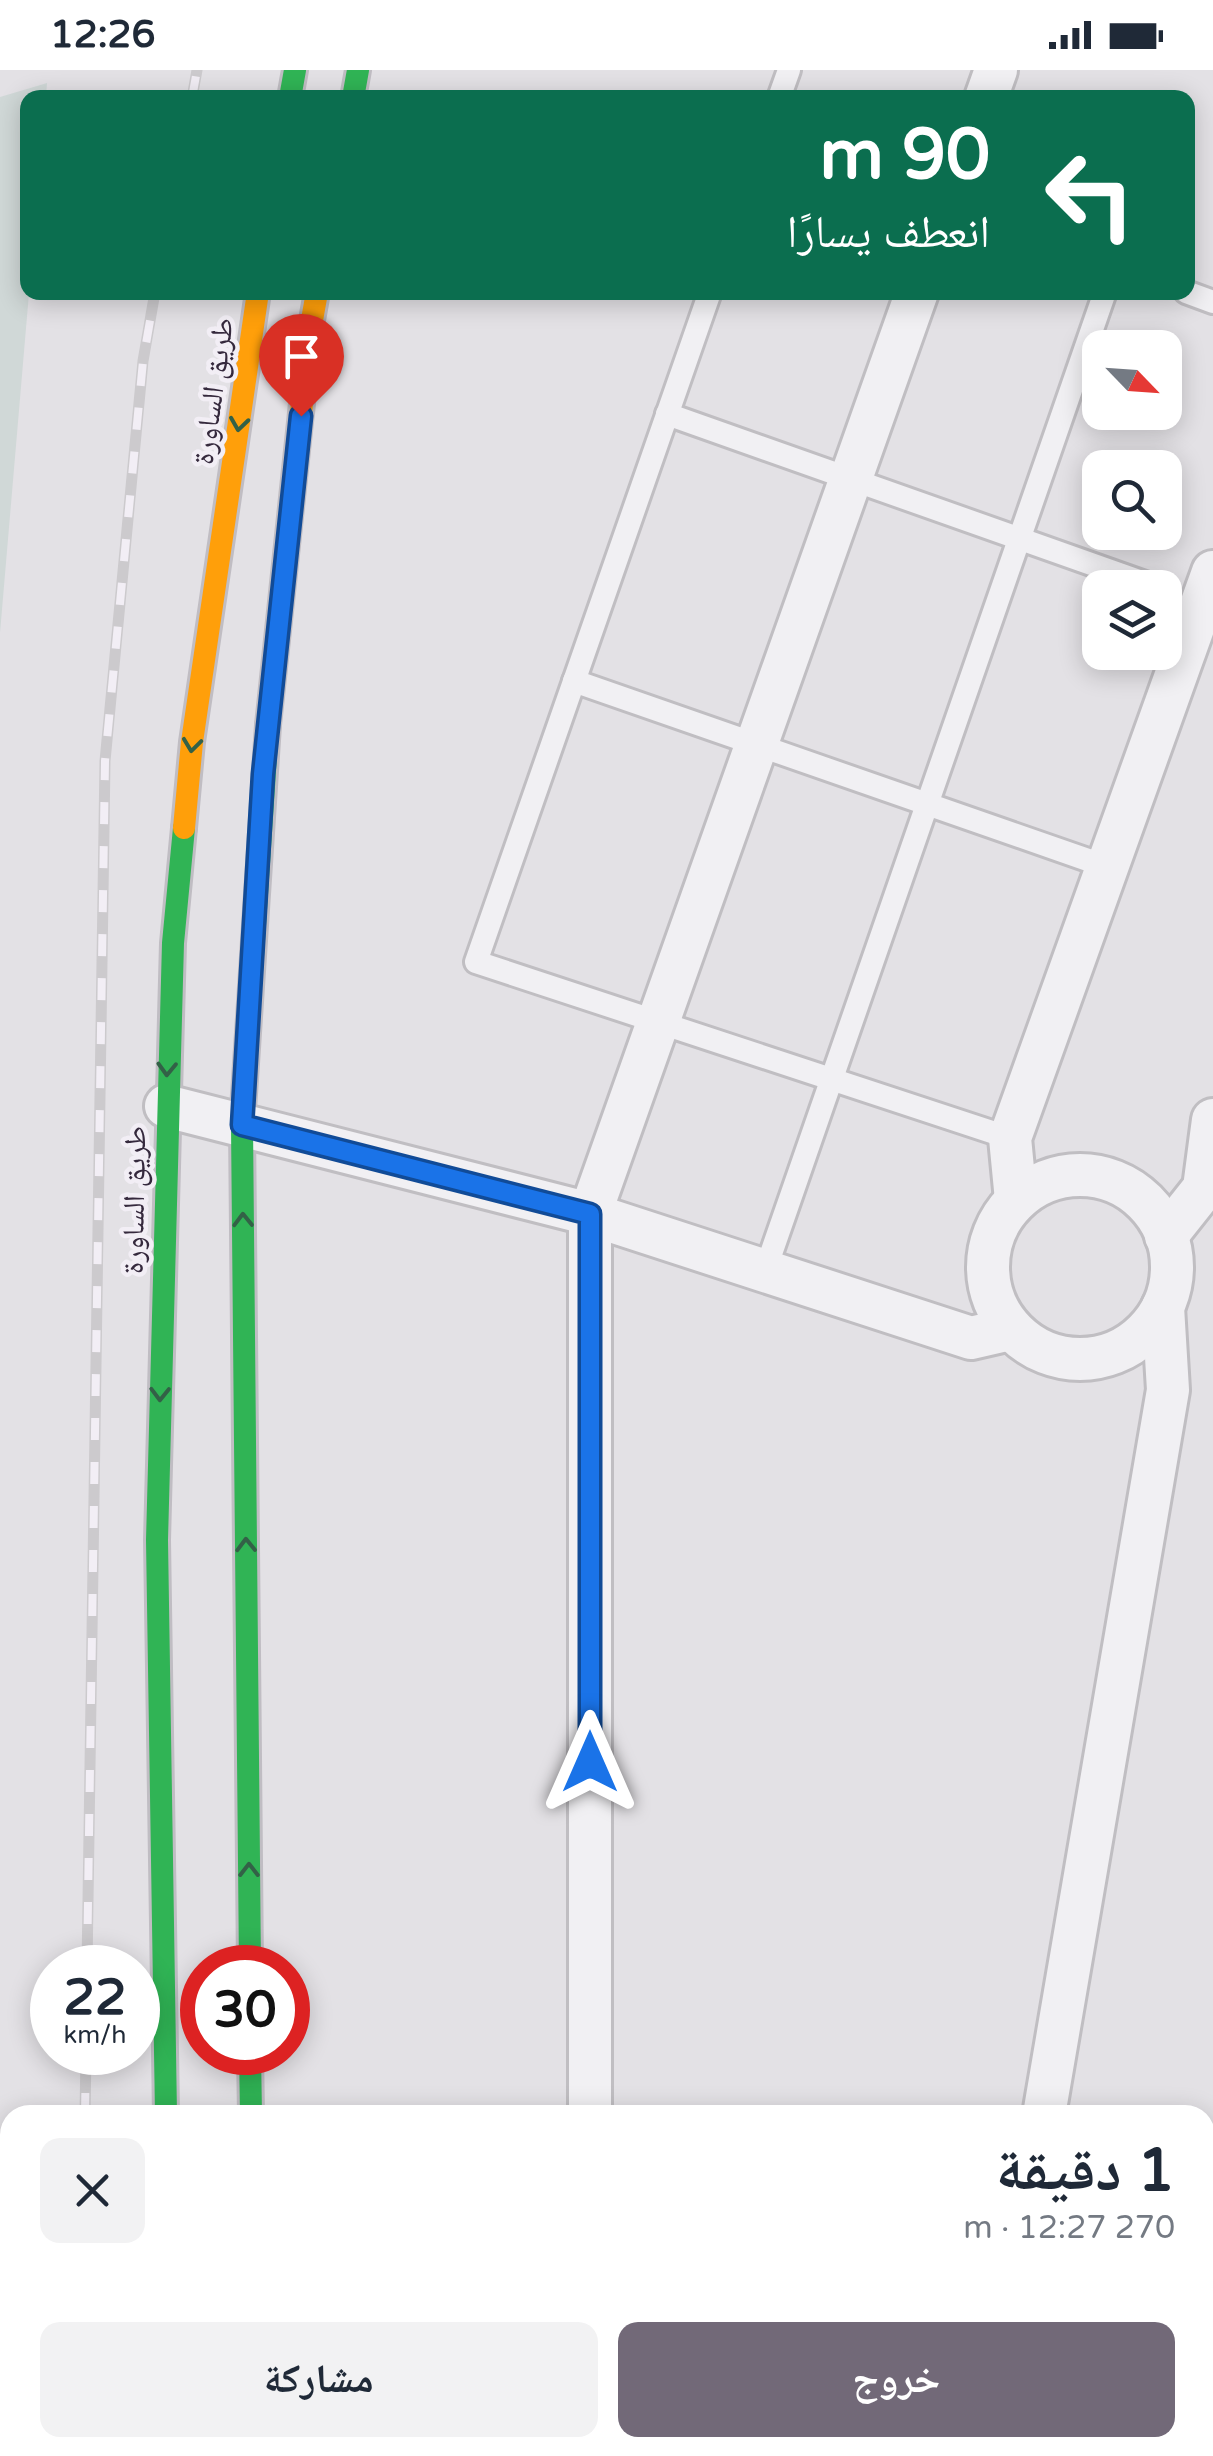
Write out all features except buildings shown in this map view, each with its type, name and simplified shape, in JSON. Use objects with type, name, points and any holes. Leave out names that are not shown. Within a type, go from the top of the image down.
[{"type":"main road","name":"طريق الساورة","points":[[166,2105],[157,1540],[172,943],[192,742],[257,300]]},
{"type":"main road","points":[[250,1945],[242,1125],[263,774],[316,300]]},
{"type":"main road","points":[[250,2075],[251,2105]]},
{"type":"street","points":[[590,2105],[590,1214],[915,300]]},
{"type":"street","points":[[1016,1200],[1010,1138],[1108,867],[1185,588]]},
{"type":"street","points":[[166,1106],[590,1214],[971,1338],[1010,1328]]},
{"type":"street","points":[[1166,1236],[1208,1189],[1213,1120]]},
{"type":"street","points":[[1071,1176],[1101,1177],[1129,1189],[1152,1209],[1166,1236],[1172,1260],[1171,1284],[1163,1308],[1145,1332],[1121,1350],[1092,1359],[1062,1358],[1034,1348],[1010,1328],[995,1305],[988,1278],[989,1250],[999,1223],[1016,1200],[1042,1183],[1071,1176]]},
{"type":"street","points":[[1046,2105],[1168,1390],[1163,1308]]},
{"type":"lane","points":[[707,300],[476,962],[1010,1138]]},
{"type":"lane","points":[[766,1271],[1101,300]]},
{"type":"lane","points":[[667,414],[1020,538],[1185,588]]},
{"type":"lane","points":[[574,681],[1108,867]]},
{"type":"shaded area","points":[[47,83],[46,90],[24,90]]},
{"type":"shaded area","points":[[20,91],[20,300],[28,300],[0,633],[0,97]]},
{"type":"railway","points":[[193,90],[197,70]]},
{"type":"railway","points":[[87,1945],[105,761],[143,361],[154,300]]},
{"type":"railway","points":[[85,2105],[86,2075]]},
{"type":"traffic: fast","points":[[291,90],[295,70]]},
{"type":"traffic: fast","points":[[354,90],[358,70]]},
{"type":"traffic: fast","points":[[250,1945],[242,1125],[268,725]]},
{"type":"traffic: fast","points":[[166,2105],[157,1540],[173,943],[184,828]]},
{"type":"traffic: fast","points":[[250,2075],[251,2105]]},
{"type":"traffic: slow","points":[[184,828],[192,742],[257,300]]},
{"type":"traffic: slow","points":[[268,725],[316,300]]},
{"type":"route","points":[[301,416],[263,774],[242,1125],[590,1214],[590,1762]]}]
